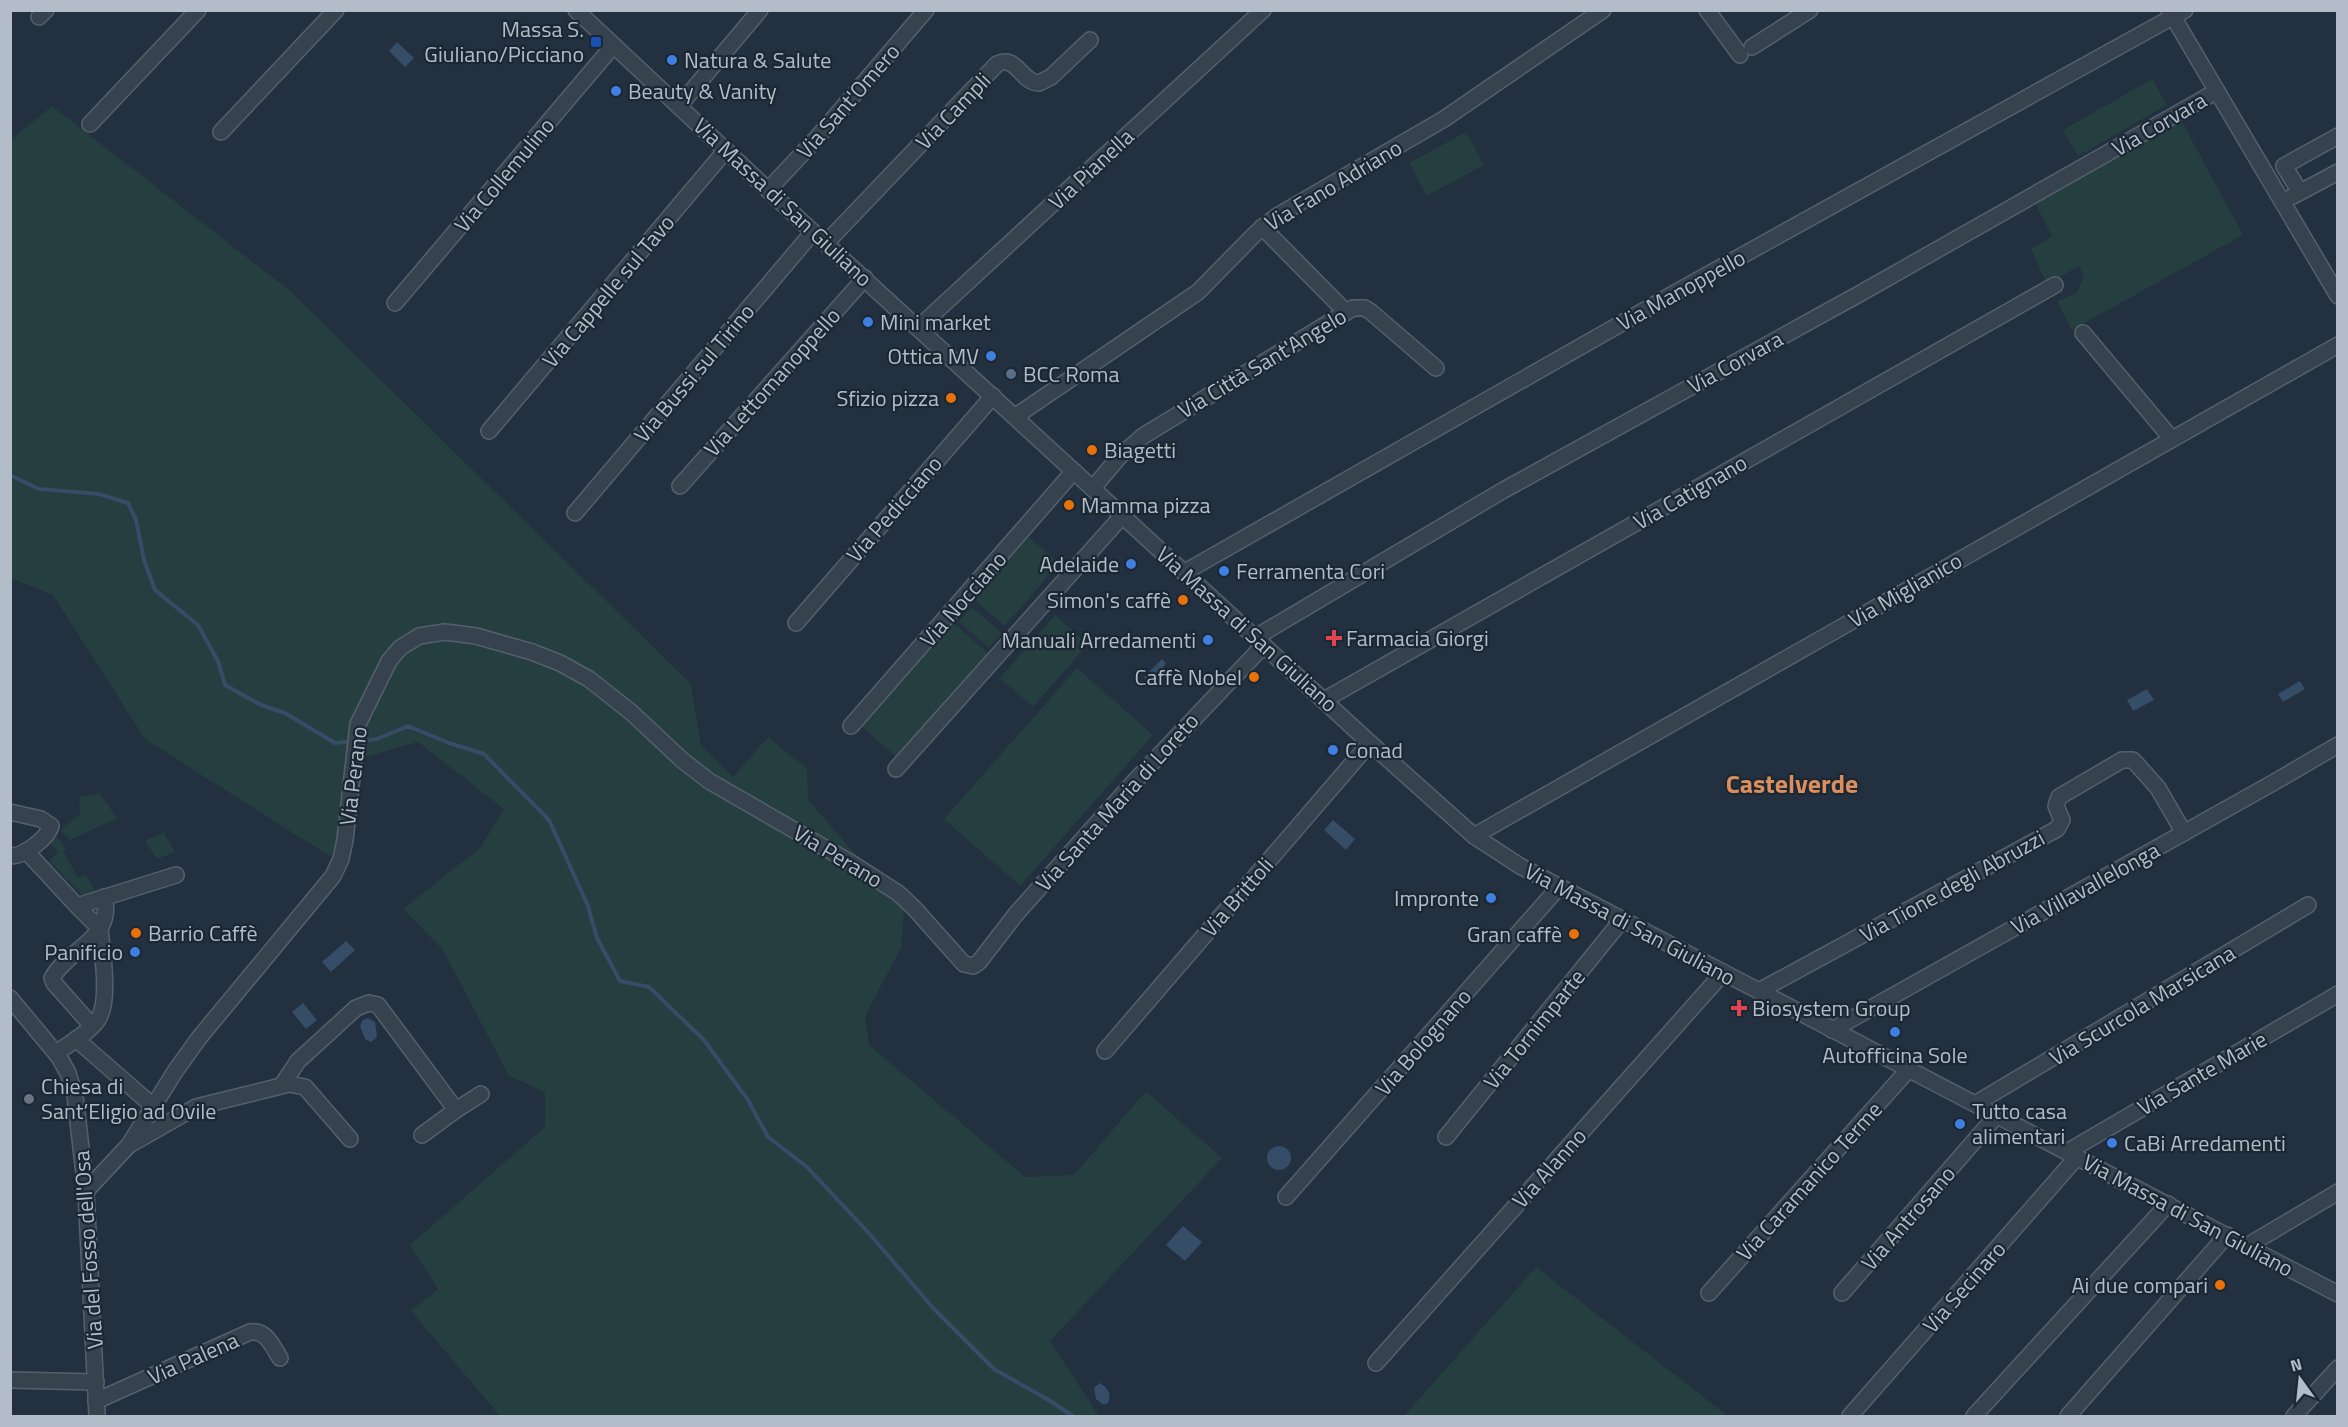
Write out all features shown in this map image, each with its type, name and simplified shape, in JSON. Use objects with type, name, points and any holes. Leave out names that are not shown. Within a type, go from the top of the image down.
[{"type":"street","points":[[90,124],[198,10]]},
{"type":"street","points":[[221,132],[336,10]]},
{"type":"street","name":"Via Massa di San Giuliano","points":[[576,10],[813,232],[1474,836],[1501,855],[1559,887],[2337,1294]]},
{"type":"street","points":[[679,106],[760,10]]},
{"type":"street","name":"Via Sant'Omero","points":[[768,190],[815,140],[926,10]]},
{"type":"street","name":"Via Pianella","points":[[919,327],[1263,10]]},
{"type":"street","name":"Via Fano Adriano","points":[[1016,416],[1198,292],[1262,227],[1286,210],[1457,111],[1603,10]]},
{"type":"street","points":[[1707,10],[1746,51],[1810,10]]},
{"type":"street","points":[[2176,13],[2217,91],[2337,296]]},
{"type":"street","name":"Via Manoppello","points":[[1185,572],[1651,307],[2176,13]]},
{"type":"street","name":"Via Campli","points":[[826,243],[997,64],[1004,61],[1010,62],[1029,81],[1039,83],[1052,77],[1090,40]]},
{"type":"street","name":"Via Collemulino","points":[[395,303],[613,46]]},
{"type":"street","name":"Via Corvara","points":[[1260,641],[1492,497],[1861,293],[2217,91]]},
{"type":"street","points":[[2266,175],[2337,136]]},
{"type":"street","name":"Via Cappelle sul Tavo","points":[[489,431],[726,150]]},
{"type":"street","points":[[2284,166],[2300,192]]},
{"type":"street","points":[[2282,202],[2337,171]]},
{"type":"street","points":[[1262,227],[1346,312]]},
{"type":"street","name":"Via Bussi sul Tirino","points":[[574,513],[813,232]]},
{"type":"street","name":"Via Lettomanoppello","points":[[680,486],[865,278]]},
{"type":"street","name":"Via Catignano","points":[[1324,700],[2055,285]]},
{"type":"street","name":"Via Città Sant'Angelo","points":[[1093,488],[1120,456],[1143,436],[1346,312],[1359,308],[1371,312],[1436,368]]},
{"type":"street","points":[[2083,333],[2171,438]]},
{"type":"street","name":"Via Miglianico","points":[[1474,836],[2337,345]]},
{"type":"street","name":"Via Pedicciano","points":[[796,623],[993,396]]},
{"type":"street","name":"Via Nocciano","points":[[851,726],[1074,471]]},
{"type":"street","points":[[896,769],[1123,515]]},
{"type":"street","name":"Via Perano","points":[[86,1191],[129,1145],[199,1038],[333,876],[341,860],[345,840],[360,719],[381,674],[397,651],[411,640],[432,634],[456,633],[491,639],[560,663],[592,681],[632,713],[682,760],[715,785],[787,824],[888,886],[914,908],[964,964],[970,966],[976,964]]},
{"type":"street","name":"Via Santa Maria di Loreto","points":[[976,964],[1016,914],[1260,641]]},
{"type":"street","name":"Via Brittoli","points":[[1105,1051],[1370,743]]},
{"type":"street","name":"Via Villavallelonga","points":[[1832,1030],[2337,745]]},
{"type":"street","name":"Via Tione degli Abruzzi","points":[[1758,992],[2057,829],[2062,820],[2056,806],[2059,797],[2122,760],[2133,760],[2153,782],[2184,833]]},
{"type":"street","points":[[10,812],[45,820],[51,826],[49,832],[26,850],[19,855],[10,856]]},
{"type":"street","points":[[26,850],[100,928],[104,1000],[100,1016],[92,1026],[56,1053]]},
{"type":"street","points":[[78,906],[176,875]]},
{"type":"street","name":"Via Bolognano","points":[[1286,1197],[1559,887]]},
{"type":"street","points":[[92,1026],[52,978],[100,928],[106,912],[104,897]]},
{"type":"street","name":"Via Scurcola Marsicana","points":[[1975,1104],[2308,905]]},
{"type":"street","name":"Via Tornimparte","points":[[1446,1137],[1622,920]]},
{"type":"street","name":"Via Alanno","points":[[1376,1363],[1723,973]]},
{"type":"street","name":"Via Sante Marie","points":[[2072,1154],[2337,993]]},
{"type":"street","name":"Via del Fosso dell'Osa","points":[[10,998],[56,1053],[68,1073],[75,1096],[86,1191],[97,1409]]},
{"type":"street","points":[[282,1085],[295,1064],[354,1010],[365,1004],[374,1003],[383,1008],[456,1110]]},
{"type":"street","points":[[75,1039],[153,1106]]},
{"type":"street","name":"Via Caramanico Terme","points":[[1709,1293],[1909,1069]]},
{"type":"street","points":[[129,1145],[180,1115],[201,1106],[282,1085],[296,1084],[305,1087],[350,1139]]},
{"type":"street","points":[[422,1135],[481,1094]]},
{"type":"street","name":"Via Antrosano","points":[[1842,1293],[1997,1115]]},
{"type":"street","name":"Via Secinaro","points":[[1850,1416],[2072,1154]]},
{"type":"street","points":[[2247,1246],[2337,1192]]},
{"type":"street","points":[[1974,1416],[2168,1204]]},
{"type":"street","points":[[2068,1416],[2227,1235]]},
{"type":"street","name":"Via Palena","points":[[97,1409],[250,1332],[264,1335],[280,1358]]},
{"type":"street","points":[[2294,1416],[2337,1368]]},
{"type":"street","points":[[10,1380],[96,1382]]},
{"type":"green space","points":[[2152,79],[2167,105],[2078,156],[2063,130]]},
{"type":"green space","points":[[52,106],[289,290],[691,684],[701,745],[733,777],[768,737],[807,769],[808,800],[904,909],[901,948],[865,1016],[869,1045],[1025,1177],[1074,1175],[1146,1091],[1222,1158],[1050,1341],[1099,1416],[500,1416],[411,1311],[438,1289],[410,1245],[545,1127],[545,1092],[509,1076],[443,950],[403,909],[480,848],[504,809],[418,742],[348,762],[334,859],[145,739],[53,595],[11,578],[11,140]]},
{"type":"green space","points":[[2180,118],[2243,235],[2072,330],[2057,301],[2076,293],[2084,277],[2079,266],[2047,284],[2031,249],[2052,236],[2034,201]]},
{"type":"green space","points":[[1466,132],[1484,165],[1427,196],[1409,163]]},
{"type":"green space","points":[[1027,536],[1059,563],[1005,626],[973,599]]},
{"type":"green space","points":[[971,607],[1002,633],[989,648],[959,622]]},
{"type":"green space","points":[[1055,615],[1088,644],[1033,707],[1000,678]]},
{"type":"green space","points":[[952,622],[990,655],[898,758],[861,726]]},
{"type":"green space","points":[[1077,668],[1153,735],[1020,886],[944,819]]},
{"type":"green space","points":[[99,793],[117,818],[70,840],[60,830],[80,814],[79,797]]},
{"type":"green space","points":[[164,832],[175,852],[157,859],[145,841]]},
{"type":"green space","points":[[57,837],[66,848],[63,851],[78,878],[85,875],[96,892],[82,895],[49,861],[58,853],[50,843]]},
{"type":"green space","points":[[1536,1267],[1728,1416],[1404,1416]]},
{"type":"water","points":[[397,42],[414,58],[405,67],[389,51]]},
{"type":"water","points":[[1162,659],[1166,663],[1163,667],[1167,671],[1153,686],[1144,677]]},
{"type":"water","points":[[2300,681],[2305,689],[2283,702],[2278,694]]},
{"type":"water","points":[[2147,689],[2154,700],[2133,711],[2127,700]]},
{"type":"water","points":[[1333,820],[1355,839],[1346,850],[1324,830]]},
{"type":"water","points":[[346,941],[355,950],[331,972],[322,962]]},
{"type":"water","points":[[303,1003],[317,1020],[306,1029],[292,1012]]},
{"type":"water","points":[[367,1018],[375,1022],[377,1036],[371,1042],[365,1039],[360,1026]]},
{"type":"water","points":[[1279,1146],[1288,1149],[1291,1158],[1288,1167],[1279,1170],[1270,1167],[1267,1158],[1270,1149]]},
{"type":"water","points":[[1183,1226],[1202,1242],[1185,1261],[1166,1245]]},
{"type":"water","points":[[1100,1383],[1108,1392],[1107,1404],[1102,1404],[1096,1399],[1094,1388]]},
{"type":"waterway","points":[[10,475],[39,489],[99,494],[128,503],[136,520],[144,560],[155,590],[198,625],[218,661],[225,685],[261,705],[285,713],[335,743],[353,741]]},
{"type":"waterway","points":[[361,741],[377,739],[408,726],[484,754],[549,820],[588,906],[597,938],[620,981],[649,987],[704,1040],[748,1100],[768,1137],[807,1167],[866,1230],[934,1309],[994,1369],[1073,1416]]},
{"type":"place","name":"Massa S. Giuliano/Picciano","points":[[596,42]]},
{"type":"place","name":"Natura & Salute","points":[[672,60]]},
{"type":"place","name":"Beauty & Vanity","points":[[616,91]]},
{"type":"place","name":"Mini market","points":[[868,322]]},
{"type":"place","name":"Ottica MV","points":[[991,356]]},
{"type":"place","name":"BCC Roma","points":[[1011,374]]},
{"type":"place","name":"Sfizio pizza","points":[[951,398]]},
{"type":"place","name":"Biagetti","points":[[1092,450]]},
{"type":"place","name":"Mamma pizza","points":[[1069,505]]},
{"type":"place","name":"Adelaide","points":[[1131,564]]},
{"type":"place","name":"Ferramenta Cori","points":[[1224,571]]},
{"type":"place","name":"Simon's caffè","points":[[1183,600]]},
{"type":"place","name":"Farmacia Giorgi","points":[[1334,638]]},
{"type":"place","name":"Manuali Arredamenti","points":[[1208,640]]},
{"type":"place","name":"Caffè Nobel","points":[[1254,677]]},
{"type":"place","name":"Conad","points":[[1333,750]]},
{"type":"place","name":"Impronte","points":[[1491,898]]},
{"type":"place","name":"Barrio Caffè","points":[[136,933]]},
{"type":"place","name":"Gran caffè","points":[[1574,934]]},
{"type":"place","name":"Panificio","points":[[135,952]]},
{"type":"place","name":"Biosystem Group","points":[[1739,1008]]},
{"type":"place","name":"Autofficina Sole","points":[[1895,1032]]},
{"type":"place","name":"Chiesa di Sant’Eligio ad Ovile","points":[[29,1099]]},
{"type":"place","name":"Tutto casa alimentari","points":[[1960,1124]]},
{"type":"place","name":"CaBi Arredamenti","points":[[2112,1143]]},
{"type":"place","name":"Ai due compari","points":[[2220,1285]]},
{"type":"district","name":"Castelverde","points":[[1792,783]]}]
